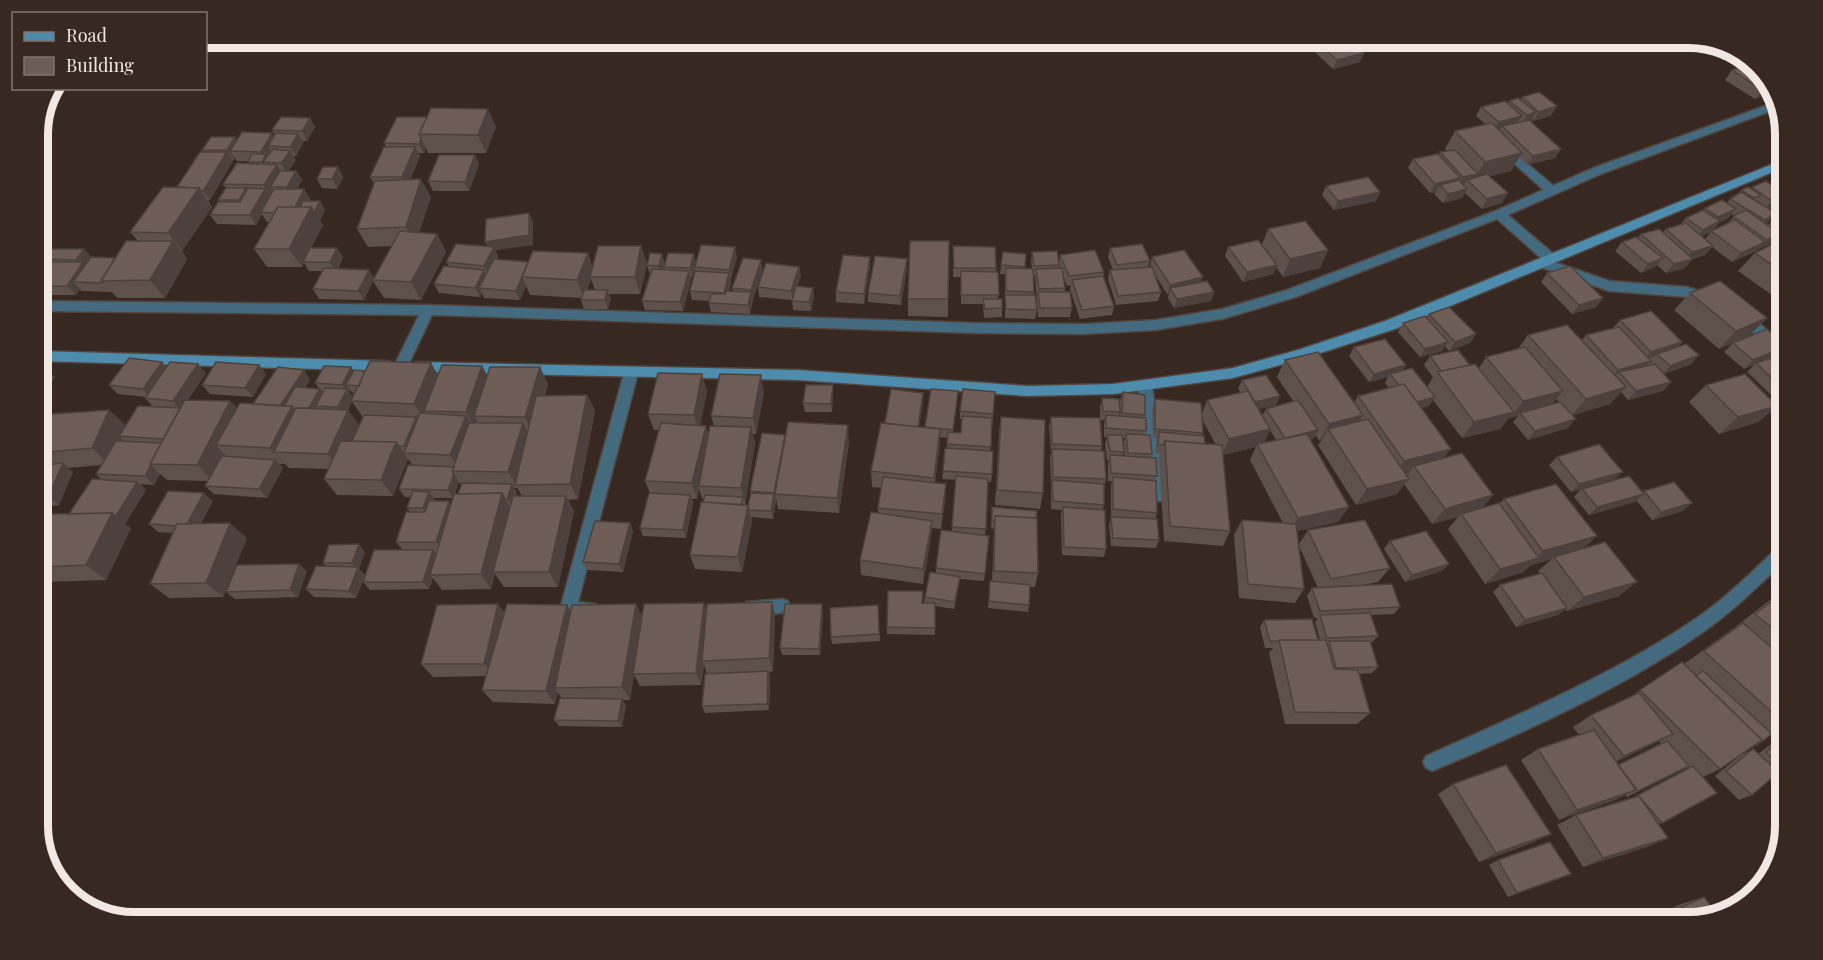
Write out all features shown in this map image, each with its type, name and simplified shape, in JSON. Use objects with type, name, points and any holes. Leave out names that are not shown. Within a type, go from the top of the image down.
[{"type":"street","points":[[48,306],[975,328],[1084,329],[1156,325],[1222,314],[1292,294],[1499,214],[1597,171],[1770,108]]},
{"type":"street","points":[[1490,135],[1552,191]]},
{"type":"street","points":[[48,356],[631,374],[798,375],[1028,391],[1113,389],[1233,373],[1390,326],[1775,170]]},
{"type":"street","points":[[1499,214],[1534,244],[1547,262],[1609,286],[1687,292],[1724,303],[1755,324],[1775,344]]},
{"type":"street","points":[[401,366],[426,315]]},
{"type":"street","points":[[604,609],[562,609],[631,374]]},
{"type":"street","points":[[1145,385],[1160,497]]},
{"type":"street","points":[[1432,762],[1547,709],[1643,659],[1707,620],[1775,560]]},
{"type":"street","points":[[735,607],[782,606]]},
{"type":"building","points":[[1324,48],[1358,48],[1364,53],[1337,60]]},
{"type":"building","points":[[1742,66],[1754,77],[1762,90],[1762,90],[1732,70]]},
{"type":"building","points":[[1539,92],[1557,106],[1539,112],[1522,97]]},
{"type":"building","points":[[1518,98],[1536,112],[1527,115],[1509,101]]},
{"type":"building","points":[[1505,101],[1522,116],[1499,122],[1481,107]]},
{"type":"building","points":[[431,108],[488,109],[478,135],[419,134]]},
{"type":"building","points":[[281,117],[310,118],[302,131],[272,130]]},
{"type":"building","points":[[397,117],[427,117],[419,134],[421,138],[419,144],[384,143]]},
{"type":"building","points":[[1529,120],[1561,149],[1533,156],[1502,126]]},
{"type":"building","points":[[1492,123],[1522,153],[1485,162],[1455,131]]},
{"type":"building","points":[[242,132],[272,133],[261,152],[230,151]]},
{"type":"building","points":[[276,133],[298,134],[290,147],[268,146]]},
{"type":"building","points":[[211,137],[235,137],[227,150],[202,150]]},
{"type":"building","points":[[384,147],[415,147],[402,177],[370,177]]},
{"type":"building","points":[[273,149],[290,151],[281,163],[263,162]]},
{"type":"building","points":[[1455,150],[1478,174],[1463,177],[1440,152]]},
{"type":"building","points":[[200,152],[227,152],[203,191],[199,188],[177,187]]},
{"type":"building","points":[[252,154],[266,154],[262,162],[248,162]]},
{"type":"building","points":[[1438,154],[1460,178],[1435,184],[1413,159]]},
{"type":"building","points":[[439,155],[475,155],[465,182],[428,181]]},
{"type":"building","points":[[237,163],[277,165],[264,185],[223,184]]},
{"type":"building","points":[[323,167],[338,167],[332,179],[317,179]]},
{"type":"building","points":[[280,171],[296,171],[287,187],[270,187]]},
{"type":"building","points":[[1487,174],[1508,193],[1487,199],[1467,180]]},
{"type":"building","points":[[1368,177],[1380,192],[1338,201],[1326,186]]},
{"type":"building","points":[[421,179],[406,227],[357,229],[375,181]]},
{"type":"building","points":[[1459,180],[1467,189],[1448,194],[1440,185]]},
{"type":"building","points":[[1766,181],[1775,188],[1775,200],[1772,201],[1752,187]]},
{"type":"building","points":[[163,187],[199,188],[168,233],[130,232]]},
{"type":"building","points":[[1748,187],[1761,195],[1754,198],[1741,190]]},
{"type":"building","points":[[226,188],[246,188],[239,200],[218,200]]},
{"type":"building","points":[[248,188],[265,189],[250,215],[210,215],[218,202],[240,202]]},
{"type":"building","points":[[274,189],[304,189],[295,207],[278,207],[274,213],[261,212]]},
{"type":"building","points":[[1741,192],[1775,214],[1765,220],[1730,199]]},
{"type":"building","points":[[1722,200],[1736,209],[1718,217],[1705,208]]},
{"type":"building","points":[[303,201],[320,201],[314,212],[311,207],[300,207]]},
{"type":"building","points":[[278,207],[311,207],[289,249],[254,249]]},
{"type":"building","points":[[1703,210],[1720,221],[1703,230],[1686,218]]},
{"type":"building","points":[[1746,210],[1775,230],[1775,236],[1767,240],[1733,216]]},
{"type":"building","points":[[529,213],[529,235],[485,242],[486,219]]},
{"type":"building","points":[[1735,220],[1765,242],[1741,253],[1711,231]]},
{"type":"building","points":[[1305,221],[1328,250],[1290,259],[1268,229]]},
{"type":"building","points":[[1686,223],[1713,246],[1692,252],[1666,229]]},
{"type":"building","points":[[1659,229],[1693,259],[1674,264],[1641,234]]},
{"type":"building","points":[[400,231],[437,234],[411,282],[373,280]]},
{"type":"building","points":[[1636,237],[1663,258],[1648,264],[1622,242]]},
{"type":"building","points":[[1258,240],[1277,265],[1247,272],[1228,247]]},
{"type":"building","points":[[126,241],[173,241],[150,280],[101,281]]},
{"type":"building","points":[[910,241],[949,241],[948,299],[908,299]]},
{"type":"building","points":[[1775,243],[1775,267],[1755,253]]},
{"type":"building","points":[[456,244],[494,247],[484,266],[446,262]]},
{"type":"building","points":[[1142,244],[1150,261],[1117,265],[1110,248]]},
{"type":"building","points":[[701,245],[735,247],[729,270],[695,267]]},
{"type":"building","points":[[598,246],[641,246],[635,277],[590,277]]},
{"type":"building","points":[[953,246],[995,247],[996,268],[954,268]]},
{"type":"building","points":[[310,248],[337,248],[330,262],[303,262]]},
{"type":"building","points":[[52,249],[84,249],[76,260],[48,259],[48,254]]},
{"type":"building","points":[[1095,250],[1104,272],[1069,276],[1060,255]]},
{"type":"building","points":[[1184,250],[1203,277],[1170,285],[1152,257]]},
{"type":"building","points":[[533,251],[588,253],[577,280],[522,277]]},
{"type":"building","points":[[1057,251],[1059,265],[1034,266],[1032,252]]},
{"type":"building","points":[[1003,252],[1026,254],[1025,267],[1001,265]]},
{"type":"building","points":[[650,253],[662,254],[659,266],[647,265]]},
{"type":"building","points":[[668,253],[694,254],[690,268],[664,267]]},
{"type":"building","points":[[843,255],[870,257],[864,294],[836,292]]},
{"type":"building","points":[[875,256],[907,259],[900,296],[868,293]]},
{"type":"building","points":[[91,257],[115,258],[101,281],[103,283],[73,282]]},
{"type":"building","points":[[743,258],[761,260],[751,290],[732,288]]},
{"type":"building","points":[[494,259],[528,262],[516,291],[479,288]]},
{"type":"building","points":[[48,262],[83,262],[67,286],[48,286]]},
{"type":"building","points":[[766,263],[799,267],[791,291],[758,287]]},
{"type":"building","points":[[444,266],[484,270],[475,288],[434,284]]},
{"type":"building","points":[[1570,266],[1603,298],[1579,305],[1547,273]]},
{"type":"building","points":[[1152,267],[1161,292],[1118,296],[1110,270]]},
{"type":"building","points":[[324,268],[369,270],[358,291],[313,289]]},
{"type":"building","points":[[1006,268],[1033,269],[1034,292],[1006,291]]},
{"type":"building","points":[[1062,268],[1065,288],[1039,289],[1036,269]]},
{"type":"building","points":[[652,269],[689,271],[680,302],[642,301]]},
{"type":"building","points":[[695,271],[729,273],[724,293],[690,291]]},
{"type":"building","points":[[961,271],[998,272],[999,295],[961,295]]},
{"type":"building","points":[[1103,276],[1114,306],[1082,310],[1072,280]]},
{"type":"building","points":[[1207,281],[1214,292],[1177,299],[1170,288]]},
{"type":"building","points":[[1720,281],[1767,318],[1736,331],[1690,293]]},
{"type":"building","points":[[796,286],[813,288],[809,302],[792,301]]},
{"type":"building","points":[[584,290],[607,290],[605,300],[581,300]]},
{"type":"building","points":[[726,291],[751,292],[748,305],[709,303],[711,294],[725,294]]},
{"type":"building","points":[[1038,292],[1070,292],[1072,308],[1040,308]]},
{"type":"building","points":[[1005,295],[1035,295],[1037,310],[1006,309]]},
{"type":"building","points":[[983,299],[1002,299],[1002,308],[985,309]]},
{"type":"building","points":[[1449,307],[1476,334],[1455,342],[1429,314]]},
{"type":"building","points":[[1651,311],[1682,342],[1651,352],[1620,320]]},
{"type":"building","points":[[1425,316],[1448,342],[1425,349],[1403,323]]},
{"type":"building","points":[[1567,325],[1626,387],[1586,399],[1528,335]]},
{"type":"building","points":[[1619,327],[1651,361],[1618,370],[1586,335]]},
{"type":"building","points":[[1767,329],[1775,336],[1775,351],[1753,360],[1733,343]]},
{"type":"building","points":[[1385,339],[1406,365],[1374,374],[1354,347]]},
{"type":"building","points":[[1686,344],[1699,355],[1670,366],[1657,354]]},
{"type":"building","points":[[1525,347],[1563,391],[1523,401],[1486,357]]},
{"type":"building","points":[[1458,350],[1470,365],[1441,371],[1430,356]]},
{"type":"building","points":[[1318,352],[1363,415],[1329,424],[1285,360]]},
{"type":"building","points":[[1775,357],[1775,381],[1756,363]]},
{"type":"building","points":[[129,358],[162,362],[143,389],[109,385]]},
{"type":"building","points":[[370,361],[431,363],[414,404],[351,401]]},
{"type":"building","points":[[170,362],[198,364],[173,401],[145,398]]},
{"type":"building","points":[[216,362],[259,365],[245,388],[202,385]]},
{"type":"building","points":[[1475,364],[1514,412],[1474,422],[1437,372]]},
{"type":"building","points":[[1655,364],[1671,382],[1636,391],[1619,372]]},
{"type":"building","points":[[442,365],[482,366],[466,412],[424,411]]},
{"type":"building","points":[[324,366],[351,367],[342,385],[315,383]]},
{"type":"building","points":[[278,367],[304,370],[280,406],[253,404]]},
{"type":"building","points":[[490,367],[540,367],[525,417],[474,416]]},
{"type":"building","points":[[1412,368],[1435,397],[1417,402],[1404,384],[1399,385],[1390,374]]},
{"type":"building","points":[[354,370],[365,371],[359,386],[346,385]]},
{"type":"building","points":[[658,373],[702,374],[694,415],[648,414]]},
{"type":"building","points":[[720,374],[761,375],[753,418],[711,416]]},
{"type":"building","points":[[1745,374],[1775,407],[1738,417],[1706,385]]},
{"type":"building","points":[[1266,375],[1280,396],[1255,402],[1242,380]]},
{"type":"building","points":[[1404,384],[1451,449],[1404,461],[1358,396]]},
{"type":"building","points":[[806,385],[833,385],[831,404],[803,403]]},
{"type":"building","points":[[295,387],[320,389],[309,408],[294,409],[292,406],[284,406]]},
{"type":"building","points":[[325,388],[347,389],[338,407],[316,406]]},
{"type":"building","points":[[891,389],[923,393],[918,427],[885,423]]},
{"type":"building","points":[[931,389],[958,391],[953,430],[925,427]]},
{"type":"building","points":[[963,389],[995,392],[993,414],[960,411]]},
{"type":"building","points":[[1248,391],[1270,429],[1229,439],[1207,400]]},
{"type":"building","points":[[1123,392],[1145,395],[1145,415],[1122,413]]},
{"type":"building","points":[[587,395],[570,484],[515,485],[536,396]]},
{"type":"building","points":[[1102,398],[1119,399],[1120,412],[1103,411]]},
{"type":"building","points":[[1155,399],[1201,403],[1203,433],[1155,429]]},
{"type":"building","points":[[185,400],[230,401],[197,465],[150,464]]},
{"type":"building","points":[[1298,400],[1318,430],[1285,438],[1266,409]]},
{"type":"building","points":[[1560,402],[1576,419],[1535,431],[1520,413]]},
{"type":"building","points":[[240,403],[292,406],[270,448],[216,445]]},
{"type":"building","points":[[138,406],[180,408],[163,439],[119,436]]},
{"type":"building","points":[[296,408],[348,410],[328,454],[274,452]]},
{"type":"building","points":[[109,410],[92,448],[48,452],[48,423],[52,414]]},
{"type":"building","points":[[420,413],[466,416],[450,455],[404,453]]},
{"type":"building","points":[[364,415],[416,417],[404,446],[399,446],[396,442],[352,441]]},
{"type":"building","points":[[1106,415],[1146,418],[1146,431],[1106,428]]},
{"type":"building","points":[[962,416],[992,418],[991,447],[947,444],[948,432],[961,433]]},
{"type":"building","points":[[1001,417],[1045,420],[1043,493],[997,490]]},
{"type":"building","points":[[1051,417],[1100,418],[1102,446],[1052,444]]},
{"type":"building","points":[[1368,419],[1409,479],[1367,489],[1328,429]]},
{"type":"building","points":[[788,422],[848,425],[837,498],[775,494]]},
{"type":"building","points":[[469,423],[523,423],[508,472],[452,471]]},
{"type":"building","points":[[661,423],[706,426],[692,483],[645,481]]},
{"type":"building","points":[[881,423],[940,429],[934,478],[871,471]]},
{"type":"building","points":[[710,426],[751,427],[741,488],[699,486]]},
{"type":"building","points":[[1159,432],[1204,436],[1205,444],[1165,441],[1163,445],[1158,445]]},
{"type":"building","points":[[762,433],[785,435],[774,493],[750,491]]},
{"type":"building","points":[[1126,434],[1150,435],[1152,454],[1128,453]]},
{"type":"building","points":[[1307,434],[1349,507],[1298,518],[1257,444]]},
{"type":"building","points":[[1107,435],[1122,435],[1124,452],[1110,451]]},
{"type":"building","points":[[116,441],[161,443],[145,476],[96,474]]},
{"type":"building","points":[[341,441],[396,442],[381,480],[324,479]]},
{"type":"building","points":[[1165,441],[1222,445],[1230,531],[1170,526]]},
{"type":"building","points":[[1599,444],[1623,472],[1579,484],[1557,457]]},
{"type":"building","points":[[945,448],[993,451],[992,474],[943,471]]},
{"type":"building","points":[[1052,449],[1104,451],[1106,479],[1053,477]]},
{"type":"building","points":[[1462,453],[1493,495],[1445,509],[1414,466]]},
{"type":"building","points":[[1110,455],[1156,458],[1157,476],[1111,473]]},
{"type":"building","points":[[222,456],[275,460],[259,489],[205,486]]},
{"type":"building","points":[[63,463],[48,497],[48,465]]},
{"type":"building","points":[[408,465],[454,467],[448,490],[399,489]]},
{"type":"building","points":[[956,476],[988,479],[986,529],[952,527]]},
{"type":"building","points":[[1629,476],[1644,494],[1597,507],[1582,489]]},
{"type":"building","points":[[883,477],[946,484],[942,514],[878,508]]},
{"type":"building","points":[[1113,477],[1156,481],[1157,513],[1113,509]]},
{"type":"building","points":[[92,479],[137,482],[116,516],[112,513],[69,514]]},
{"type":"building","points":[[1052,480],[1104,484],[1104,505],[1053,501]]},
{"type":"building","points":[[1674,482],[1692,503],[1661,512],[1644,491]]},
{"type":"building","points":[[462,483],[512,484],[507,499],[505,499],[502,493],[458,494]]},
{"type":"building","points":[[1556,484],[1597,536],[1543,551],[1504,499]]},
{"type":"building","points":[[168,491],[204,493],[187,524],[176,526],[149,524]]},
{"type":"building","points":[[413,491],[429,492],[423,508],[407,508]]},
{"type":"building","points":[[502,493],[481,574],[430,575],[454,494]]},
{"type":"building","points":[[649,493],[690,495],[683,530],[640,528]]},
{"type":"building","points":[[751,493],[774,494],[771,511],[749,510]]},
{"type":"building","points":[[705,495],[743,497],[741,505],[703,502]]},
{"type":"building","points":[[513,496],[566,496],[549,572],[493,572]]},
{"type":"building","points":[[429,501],[449,501],[436,542],[396,542],[406,512],[425,512]]},
{"type":"building","points":[[701,502],[748,505],[738,557],[690,555]]},
{"type":"building","points":[[1499,503],[1539,558],[1500,569],[1461,514]]},
{"type":"building","points":[[992,507],[1037,511],[1036,518],[995,516],[995,521],[992,521]]},
{"type":"building","points":[[1063,507],[1105,510],[1106,549],[1064,547]]},
{"type":"building","points":[[871,512],[932,521],[923,569],[860,560]]},
{"type":"building","points":[[112,513],[86,565],[48,567],[48,520],[51,514]]},
{"type":"building","points":[[995,516],[1037,518],[1038,573],[994,571]]},
{"type":"building","points":[[1111,517],[1157,519],[1159,540],[1113,538]]},
{"type":"building","points":[[1242,520],[1296,524],[1304,589],[1248,584]]},
{"type":"building","points":[[1365,520],[1390,568],[1331,579],[1308,530]]},
{"type":"building","points":[[595,521],[630,523],[619,564],[583,562]]},
{"type":"building","points":[[230,523],[206,583],[150,584],[177,524]]},
{"type":"building","points":[[941,530],[989,536],[985,574],[936,568]]},
{"type":"building","points":[[1426,531],[1449,564],[1412,575],[1390,541]]},
{"type":"building","points":[[1605,542],[1637,582],[1584,597],[1554,557]]},
{"type":"building","points":[[359,544],[352,563],[323,563],[329,545]]},
{"type":"building","points":[[374,550],[433,550],[423,582],[363,582]]},
{"type":"building","points":[[299,564],[290,590],[226,592],[237,565]]},
{"type":"building","points":[[316,566],[358,567],[349,591],[306,589]]},
{"type":"building","points":[[930,572],[960,577],[955,602],[925,597]]},
{"type":"building","points":[[1542,573],[1567,608],[1525,620],[1500,585]]},
{"type":"building","points":[[990,581],[1030,585],[1029,605],[989,601]]},
{"type":"building","points":[[1392,584],[1400,607],[1320,611],[1312,588]]},
{"type":"building","points":[[888,591],[923,591],[922,603],[935,603],[935,628],[887,627]]},
{"type":"building","points":[[1775,599],[1775,631],[1755,614]]},
{"type":"building","points":[[772,602],[769,658],[702,661],[707,604]]},
{"type":"building","points":[[704,603],[696,673],[633,674],[644,604]]},
{"type":"building","points":[[498,604],[484,664],[421,664],[437,605]]},
{"type":"building","points":[[507,604],[567,605],[546,691],[482,690]]},
{"type":"building","points":[[636,604],[622,687],[555,688],[572,605]]},
{"type":"building","points":[[785,604],[822,604],[819,649],[780,648]]},
{"type":"building","points":[[878,605],[879,634],[831,637],[830,608]]},
{"type":"building","points":[[1370,613],[1378,636],[1327,638],[1320,615]]},
{"type":"building","points":[[1312,619],[1318,640],[1270,641],[1264,620]]},
{"type":"building","points":[[1743,623],[1775,650],[1775,715],[1704,651]]},
{"type":"building","points":[[1279,640],[1326,640],[1334,669],[1358,670],[1370,713],[1295,712]]},
{"type":"building","points":[[1329,641],[1370,641],[1378,667],[1336,668]]},
{"type":"building","points":[[1682,662],[1762,740],[1720,769],[1640,690]]},
{"type":"building","points":[[768,671],[767,704],[702,706],[705,674]]},
{"type":"building","points":[[1703,671],[1772,734],[1757,745],[1762,740],[1696,676]]},
{"type":"building","points":[[1639,693],[1673,734],[1624,756],[1591,715]]},
{"type":"building","points":[[560,698],[622,699],[618,721],[554,720]]},
{"type":"building","points":[[1594,730],[1636,790],[1577,810],[1538,749]]},
{"type":"building","points":[[1667,741],[1689,766],[1638,791],[1618,765]]},
{"type":"building","points":[[1775,745],[1775,761],[1766,752]]},
{"type":"building","points":[[1753,749],[1775,768],[1775,775],[1752,795],[1726,771]]},
{"type":"building","points":[[1506,765],[1551,834],[1496,853],[1453,784]]},
{"type":"building","points":[[1693,766],[1717,793],[1662,823],[1638,795]]},
{"type":"building","points":[[1639,796],[1668,838],[1603,858],[1576,815]]},
{"type":"building","points":[[1550,842],[1571,874],[1517,893],[1498,860]]},
{"type":"building","points":[[1704,897],[1713,908],[1689,912],[1672,912]]}]
